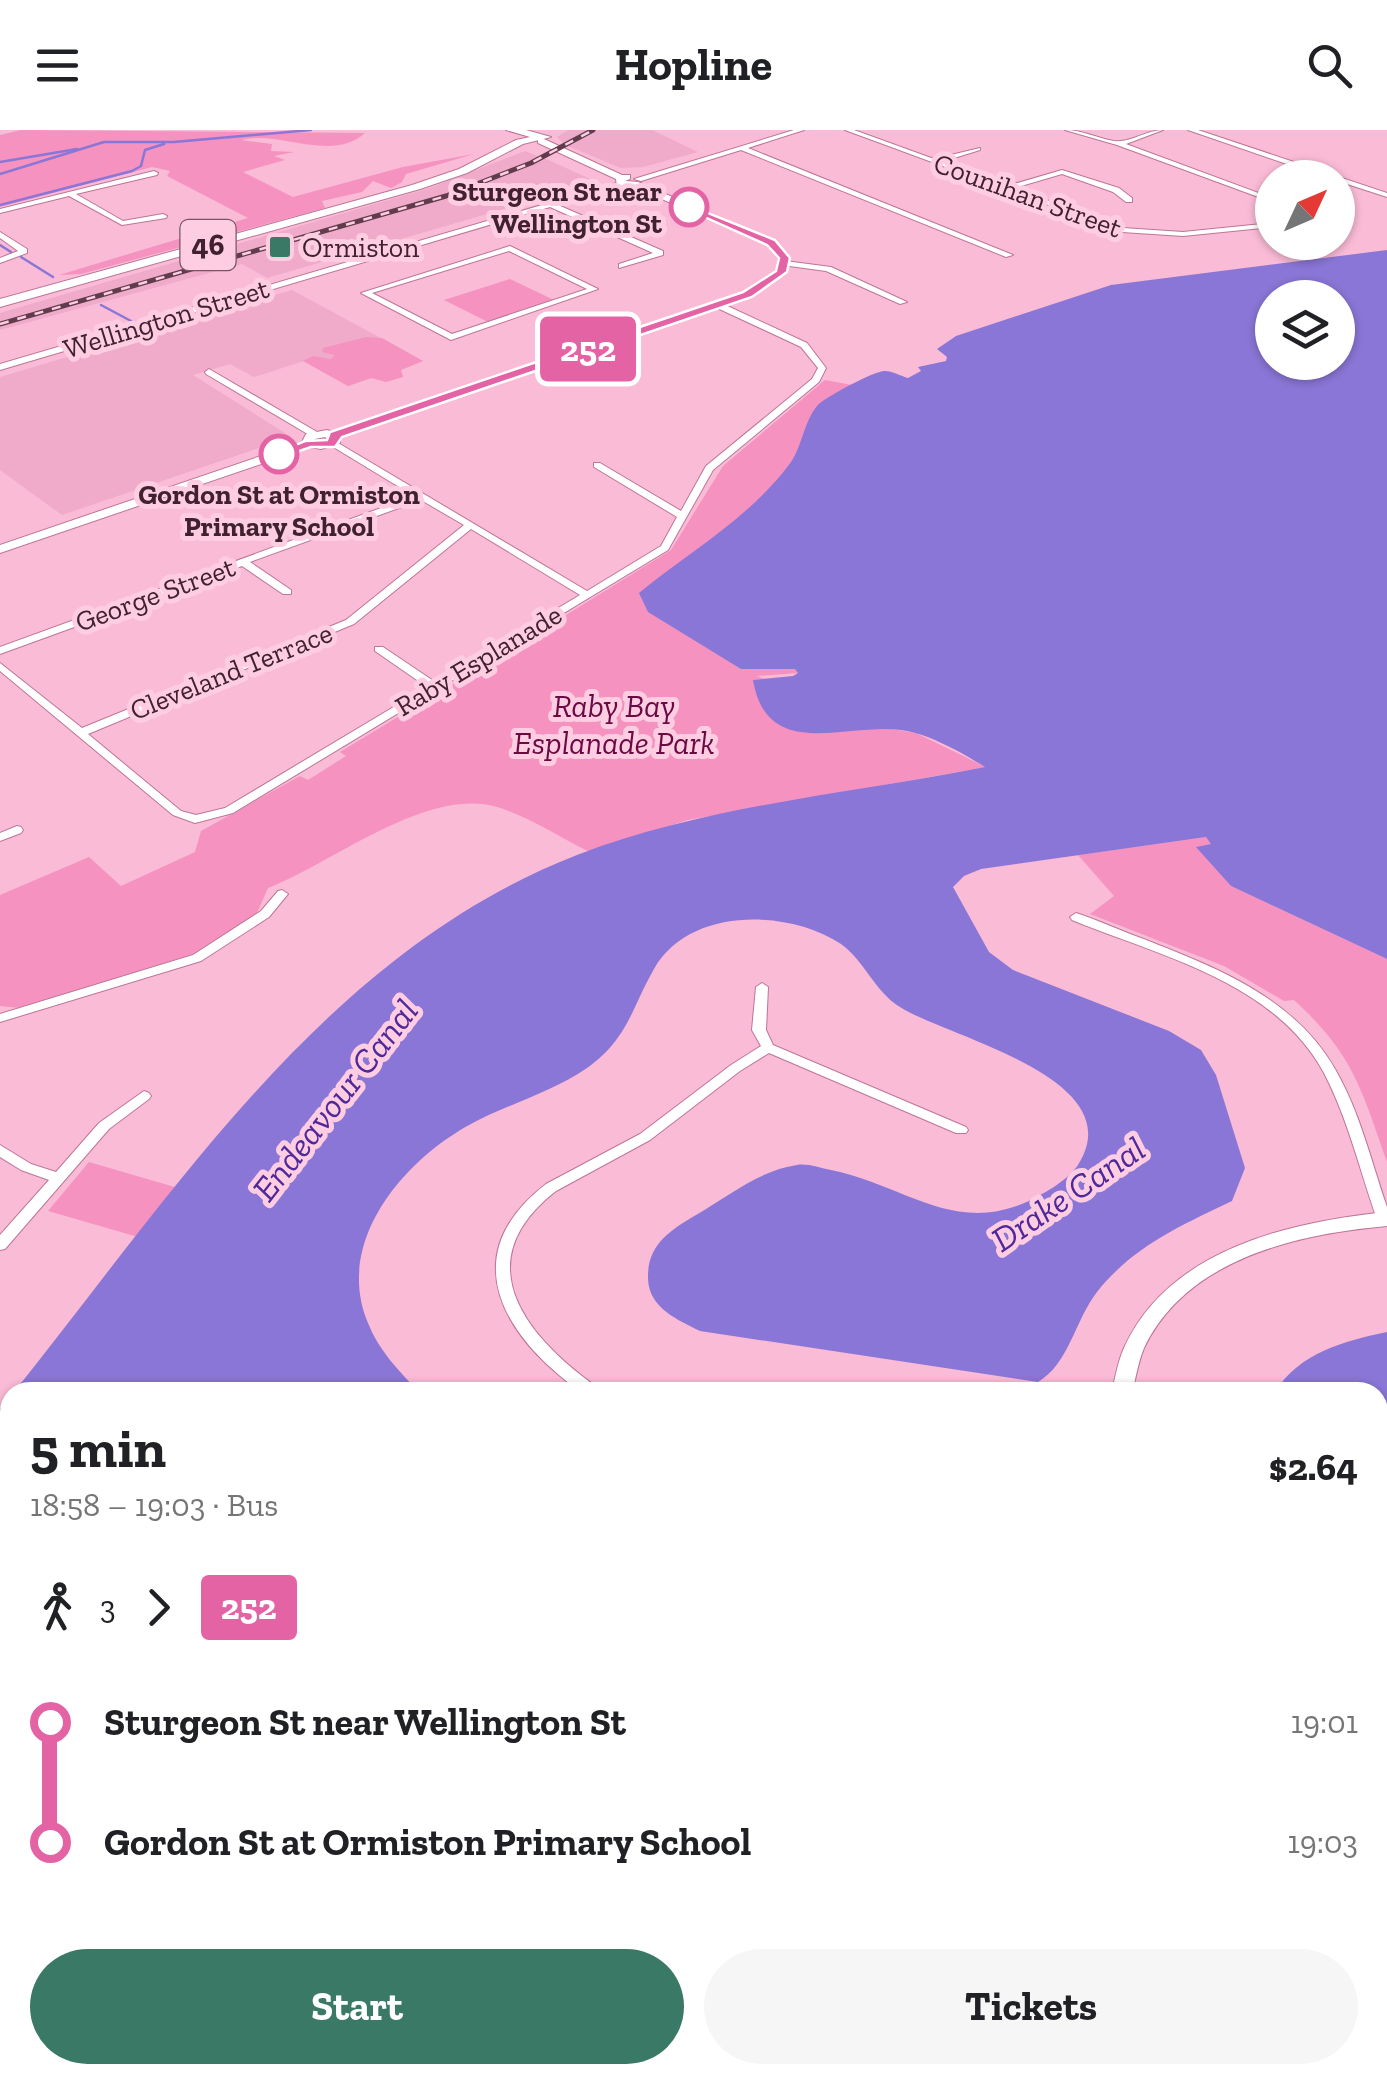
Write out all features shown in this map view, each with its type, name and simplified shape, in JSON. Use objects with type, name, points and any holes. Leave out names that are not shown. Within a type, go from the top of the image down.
[{"type":"main road","name":"46","points":[[0,303],[416,187],[464,171],[516,135],[541,141]]},
{"type":"street","points":[[637,182],[801,130]]},
{"type":"street","name":"Counihan Street","points":[[848,130],[1139,233],[1184,234],[1255,227]]},
{"type":"street","points":[[1068,130],[1119,144],[1255,194]]},
{"type":"street","points":[[1119,144],[1160,130]]},
{"type":"street","points":[[1191,130],[1387,195]]},
{"type":"street","points":[[541,141],[620,181],[637,182],[760,236],[778,248],[784,263]]},
{"type":"street","points":[[742,148],[1009,255],[1009,257],[968,248],[926,229],[906,214]]},
{"type":"street","points":[[934,162],[978,149]]},
{"type":"street","points":[[1006,188],[1062,172],[1116,190],[1129,200]]},
{"type":"street","points":[[0,211],[154,173]]},
{"type":"street","name":"Wellington Street","points":[[0,367],[620,181]]},
{"type":"street","points":[[68,193],[122,223],[164,216]]},
{"type":"street","points":[[550,204],[660,254],[622,266]]},
{"type":"street","points":[[0,234],[24,251],[0,260]]},
{"type":"street","points":[[510,248],[594,289],[451,337],[365,293],[510,248]]},
{"type":"street","points":[[784,263],[828,268],[904,302]]},
{"type":"street","points":[[0,549],[312,439],[334,439],[718,305],[767,286],[784,263]]},
{"type":"street","name":"Raby Esplanade","points":[[80,733],[177,813],[194,818],[229,810],[664,548],[697,483],[722,457],[816,380],[822,368],[804,345],[718,305]]},
{"type":"street","points":[[577,353],[628,375]]},
{"type":"street","points":[[209,372],[312,439]]},
{"type":"street","points":[[334,439],[586,595]]},
{"type":"street","points":[[597,466],[682,516]]},
{"type":"street","name":"George Street","points":[[0,651],[422,496]]},
{"type":"street","name":"Cleveland Terrace","points":[[80,733],[336,629],[372,606],[470,524]]},
{"type":"street","points":[[243,562],[287,592]]},
{"type":"street","points":[[379,649],[434,687]]},
{"type":"street","points":[[0,666],[80,733]]},
{"type":"street","points":[[0,837],[17,830]]},
{"type":"street","points":[[0,1018],[197,958],[265,914],[282,894]]},
{"type":"street","points":[[1076,917],[1235,982],[1302,1033],[1329,1068],[1386,1219],[1316,1225],[1266,1239],[1219,1262],[1159,1312],[1134,1350],[1125,1382]]},
{"type":"street","points":[[762,987],[758,1030],[768,1048],[961,1130]]},
{"type":"street","points":[[579,1382],[556,1365],[518,1322],[501,1283],[504,1242],[520,1216],[540,1196],[639,1141],[672,1119],[724,1072],[768,1048]]},
{"type":"street","points":[[0,1245],[104,1126],[144,1096]]},
{"type":"street","points":[[0,1150],[26,1166],[59,1178]]},
{"type":"shaded area","points":[[568,130],[652,130],[698,152],[643,167],[621,168],[568,146],[577,140],[563,143],[557,137]]},
{"type":"shaded area","points":[[525,151],[540,157],[530,163],[544,158],[597,182],[267,278],[242,264],[0,330],[0,313],[430,188]]},
{"type":"shaded area","points":[[292,290],[423,361],[348,386],[304,361],[254,377],[230,364],[193,375],[291,437],[62,515],[0,470],[0,377]]},
{"type":"green space","points":[[21,130],[365,133],[352,142],[321,146],[272,139],[241,140],[272,144],[271,151],[294,152],[274,156],[285,160],[243,172],[293,197],[403,167],[474,154],[406,174],[402,182],[391,188],[373,181],[362,192],[322,201],[325,208],[81,274],[59,275],[248,218],[167,176],[170,171],[152,167],[0,207],[0,135]]},
{"type":"green space","points":[[510,279],[554,300],[488,322],[444,300]]},
{"type":"green space","points":[[366,337],[382,338],[423,361],[401,370],[403,377],[386,382],[371,378],[348,386],[303,361],[313,356],[331,359],[335,355],[322,352],[323,348]]},
{"type":"green space","name":"Raby Bay Esplanade Park","points":[[867,378],[795,669],[799,673],[757,676],[892,729],[916,733],[986,767],[688,820],[588,851],[497,807],[470,803],[441,807],[380,831],[268,888],[257,913],[199,952],[20,1008],[0,1006],[0,895],[89,857],[121,886],[195,852],[201,831],[300,776],[308,780],[346,756],[340,752],[490,661],[495,666],[517,653],[513,648],[523,641],[529,646],[549,634],[545,628],[671,550],[723,466],[825,380],[852,385]]},
{"type":"green space","points":[[1206,837],[1212,844],[1197,847],[1231,886],[1387,959],[1387,1162],[1353,1074],[1330,1038],[1294,1000],[1284,1001],[1224,966],[1090,914],[1114,896],[1078,855]]},
{"type":"green space","points":[[89,1162],[178,1188],[138,1237],[48,1211]]},
{"type":"water","points":[[1387,250],[1387,959],[1231,886],[1196,847],[1211,844],[1206,837],[981,869],[964,876],[953,887],[989,952],[1013,970],[1169,1031],[1201,1050],[1216,1075],[1245,1168],[1232,1201],[1159,1239],[1126,1262],[1097,1292],[1057,1364],[1038,1382],[700,1331],[683,1322],[653,1298],[648,1279],[651,1257],[677,1227],[757,1178],[783,1168],[809,1165],[952,1210],[1002,1210],[1035,1198],[1068,1176],[1078,1165],[1088,1135],[1080,1108],[1059,1085],[1028,1065],[900,1007],[841,944],[794,924],[741,920],[691,934],[670,949],[654,969],[620,1034],[601,1057],[559,1084],[469,1125],[444,1141],[420,1160],[381,1208],[367,1235],[360,1264],[360,1293],[378,1343],[410,1382],[22,1382],[197,1159],[262,1084],[331,1015],[406,952],[488,898],[577,855],[676,824],[985,767],[944,744],[901,730],[791,730],[774,721],[761,705],[753,680],[793,676],[798,673],[795,669],[741,669],[648,612],[639,593],[738,517],[775,482],[795,456],[817,406],[880,372],[908,378],[921,371],[918,367],[946,361],[947,357],[937,349],[956,336],[1111,285],[1308,260],[1355,260],[1355,254]]},
{"type":"water","points":[[1387,1332],[1387,1382],[1283,1382],[1310,1358]]},
{"type":"waterway","points":[[0,174],[104,142],[174,142],[311,130]]},
{"type":"waterway","points":[[0,205],[132,171],[141,166],[145,150],[164,144]]},
{"type":"waterway","points":[[0,162],[77,149]]},
{"type":"waterway","points":[[0,245],[11,252]]},
{"type":"waterway","points":[[21,257],[53,277]]},
{"type":"waterway","points":[[101,305],[131,321]]},
{"type":"railway","points":[[0,324],[446,196],[531,163],[593,130]]},
{"type":"bus line","name":"252","points":[[279,454],[310,444],[330,444],[337,439],[334,435],[748,294],[767,286],[782,272],[784,258],[771,243],[689,207]]},
{"type":"place","name":"Sturgeon St near Wellington St","points":[[689,207]]},
{"type":"place","name":"Ormiston","points":[[280,247]]},
{"type":"place","name":"Gordon St at Ormiston Primary School","points":[[279,454]]},
{"type":"water label","name":"Endeavour Canal","points":[[335,1100]]},
{"type":"water label","name":"Drake Canal","points":[[1068,1194]]}]
